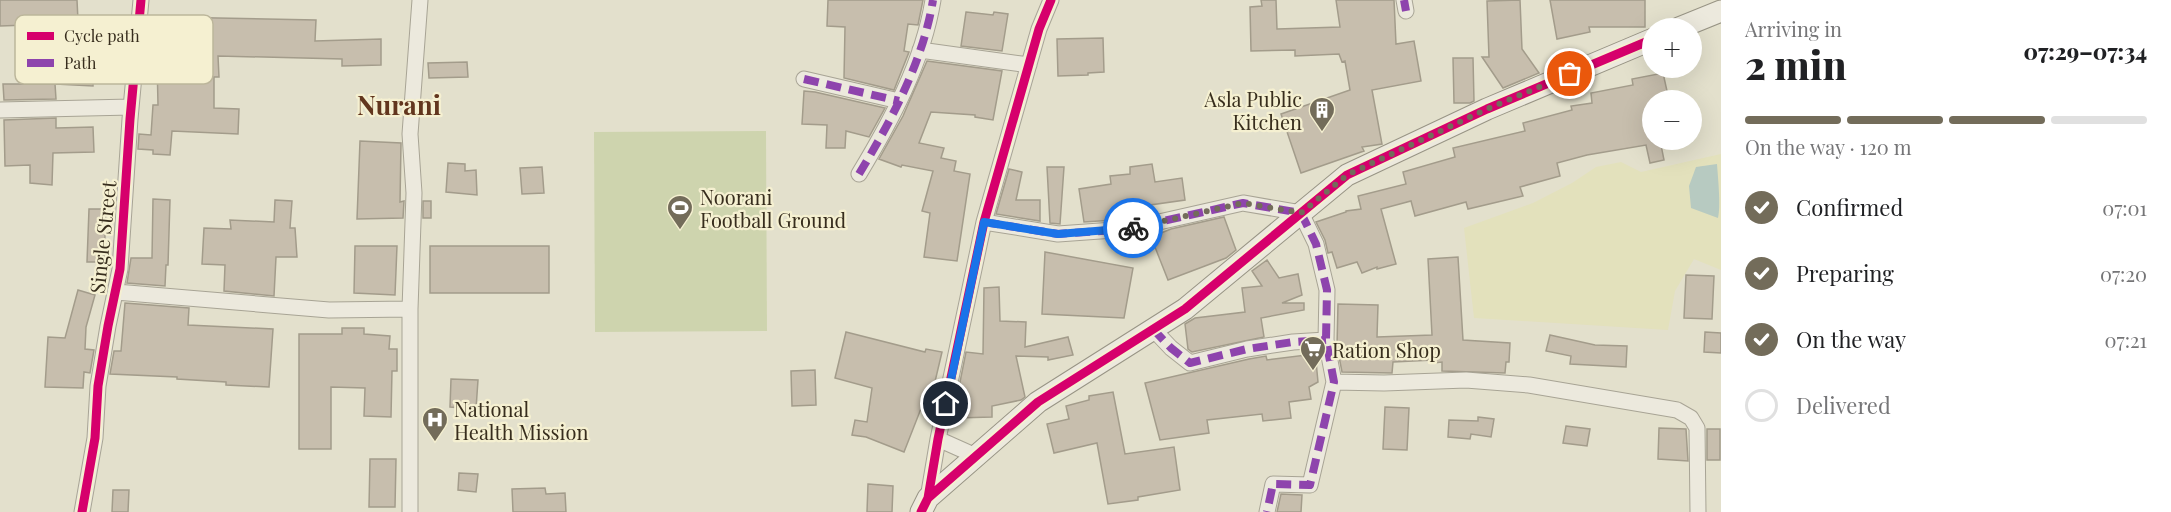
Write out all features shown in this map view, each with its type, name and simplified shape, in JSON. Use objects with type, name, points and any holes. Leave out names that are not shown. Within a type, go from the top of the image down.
[{"type":"street","name":"Single Street","points":[[140,15],[141,0]]},
{"type":"street","points":[[411,512],[410,309],[414,193],[410,134],[420,0]]},
{"type":"street","points":[[859,174],[899,101],[928,30],[933,0]]},
{"type":"street","points":[[925,505],[984,222],[1039,29],[1051,0]]},
{"type":"street","points":[[1702,19],[1721,11]]},
{"type":"street","points":[[925,505],[976,456],[1038,402],[1185,309],[1347,175],[1487,109],[1642,44]]},
{"type":"street","points":[[920,50],[1029,65]]},
{"type":"street","points":[[804,79],[899,101]]},
{"type":"street","name":"Single Street","points":[[82,512],[95,438],[98,386],[122,248],[133,84]]},
{"type":"street","points":[[0,110],[131,107]]},
{"type":"street","points":[[984,222],[1058,234],[1128,229],[1243,203],[1301,213]]},
{"type":"street","points":[[1266,512],[1273,484],[1310,485],[1334,382],[1326,340],[1327,290],[1316,244],[1301,213]]},
{"type":"street","points":[[116,292],[330,310],[410,309]]},
{"type":"street","points":[[1153,329],[1171,348],[1190,363],[1247,349],[1326,340]]},
{"type":"street","points":[[1334,382],[1466,380],[1529,385],[1677,410],[1691,418],[1697,428],[1698,512]]},
{"type":"street","points":[[938,439],[976,456]]},
{"type":"shaded area","points":[[1721,154],[1721,270],[1694,259],[1675,291],[1668,330],[1474,318],[1464,228],[1533,203],[1572,183],[1596,167],[1621,162],[1641,172]]},
{"type":"shaded area","points":[[1717,164],[1718,218],[1691,208],[1689,186],[1696,167]]},
{"type":"green space","name":"Noorani Football Ground","points":[[766,131],[767,331],[595,332],[594,132]]},
{"type":"building","points":[[0,0],[77,0],[78,15],[15,15],[15,25],[0,26]]},
{"type":"building","points":[[828,0],[923,0],[918,25],[908,24],[904,51],[909,52],[894,90],[844,78],[845,27],[827,26]]},
{"type":"building","points":[[1261,0],[1276,0],[1277,29],[1340,27],[1336,0],[1394,0],[1396,44],[1414,41],[1421,81],[1372,90],[1382,144],[1362,147],[1364,151],[1301,173],[1281,114],[1350,90],[1345,61],[1342,62],[1339,54],[1295,56],[1295,50],[1251,51],[1250,7],[1262,6]]},
{"type":"building","points":[[1520,0],[1522,49],[1539,73],[1503,88],[1482,57],[1489,57],[1487,1]]},
{"type":"building","points":[[1550,0],[1645,0],[1645,18],[1642,18],[1642,27],[1589,27],[1590,32],[1557,39]]},
{"type":"building","points":[[966,12],[1008,14],[1002,51],[961,46]]},
{"type":"building","points":[[213,18],[316,20],[315,41],[381,39],[381,65],[342,66],[342,59],[218,56],[219,77],[214,77],[214,108],[239,109],[238,134],[172,131],[170,155],[153,154],[153,150],[138,149],[139,134],[151,135],[153,105],[158,105],[158,84],[213,84]]},
{"type":"building","points":[[1103,38],[1104,72],[1058,76],[1057,39]]},
{"type":"building","points":[[1453,58],[1473,58],[1474,101],[1470,103],[1454,103]]},
{"type":"building","points":[[927,61],[1002,71],[993,120],[975,117],[975,115],[931,112],[919,143],[944,148],[941,158],[956,161],[954,171],[970,174],[957,261],[924,257],[930,213],[922,211],[933,171],[902,165],[901,167],[879,159],[903,116]]},
{"type":"building","points":[[467,62],[468,77],[429,78],[428,63]]},
{"type":"building","points":[[1664,78],[1667,90],[1642,90],[1642,146],[1587,155],[1557,163],[1560,176],[1520,187],[1523,196],[1468,209],[1466,202],[1415,216],[1411,201],[1381,209],[1396,264],[1377,269],[1377,267],[1362,273],[1357,262],[1337,268],[1332,252],[1328,253],[1325,240],[1316,222],[1346,211],[1361,209],[1358,196],[1406,184],[1403,172],[1455,157],[1453,148],[1525,131],[1523,123],[1572,110],[1571,106],[1592,103],[1591,93],[1633,85],[1632,79]]},
{"type":"building","points":[[3,84],[55,84],[56,99],[4,100]]},
{"type":"building","points":[[56,84],[93,84],[93,86]]},
{"type":"building","points":[[804,91],[885,108],[869,137],[846,131],[845,148],[826,148],[827,125],[802,124]]},
{"type":"building","points":[[56,118],[56,128],[93,127],[94,152],[53,153],[52,185],[30,183],[30,165],[5,166],[4,120]]},
{"type":"building","points":[[360,141],[401,143],[400,202],[404,201],[403,218],[357,219]]},
{"type":"building","points":[[1647,150],[1662,150],[1664,160],[1650,163]]},
{"type":"building","points":[[448,163],[465,164],[465,171],[476,170],[477,195],[446,192]]},
{"type":"building","points":[[1152,164],[1155,182],[1182,178],[1185,200],[1129,208],[1130,217],[1084,222],[1079,189],[1111,184],[1110,176],[1130,174],[1130,167]]},
{"type":"building","points":[[542,167],[544,193],[522,194],[520,168]]},
{"type":"building","points":[[1047,167],[1064,167],[1060,224],[1050,223]]},
{"type":"building","points":[[1009,169],[1022,172],[1016,200],[1040,200],[1040,221],[996,214]]},
{"type":"building","points":[[153,199],[170,200],[165,286],[127,283],[131,258],[152,258]]},
{"type":"building","points":[[275,200],[292,201],[290,228],[295,228],[297,257],[276,257],[274,296],[224,291],[225,265],[202,264],[204,228],[231,229],[230,220],[274,222]]},
{"type":"building","points":[[423,201],[431,201],[431,218],[423,218]]},
{"type":"building","points":[[89,209],[106,209],[104,262],[87,262]]},
{"type":"building","points":[[1224,217],[1236,250],[1226,258],[1168,280],[1151,237],[1171,229]]},
{"type":"building","points":[[355,246],[397,246],[395,295],[354,293]]},
{"type":"building","points":[[430,246],[549,246],[549,293],[430,293]]},
{"type":"building","points":[[1045,252],[1133,268],[1124,318],[1042,314]]},
{"type":"building","points":[[1458,257],[1463,340],[1510,343],[1509,362],[1506,362],[1505,373],[1442,371],[1442,362],[1434,363],[1434,360],[1393,362],[1392,373],[1342,372],[1337,346],[1338,304],[1378,305],[1377,337],[1432,335],[1428,259]]},
{"type":"building","points":[[1267,260],[1279,278],[1298,274],[1302,295],[1282,303],[1304,303],[1304,310],[1261,318],[1264,337],[1192,352],[1188,349],[1185,324],[1195,318],[1245,312],[1242,288],[1262,286],[1252,271]]},
{"type":"building","points":[[1686,275],[1714,276],[1712,319],[1684,318]]},
{"type":"building","points":[[999,287],[1000,321],[1026,322],[1025,347],[1068,337],[1073,355],[1048,360],[1048,357],[1016,356],[1025,397],[1021,400],[992,406],[992,417],[956,418],[956,402],[966,352],[983,354],[984,288]]},
{"type":"building","points":[[78,290],[95,295],[86,327],[85,349],[94,350],[90,373],[84,372],[83,388],[45,387],[48,337],[65,338]]},
{"type":"building","points":[[125,303],[189,308],[188,325],[273,329],[269,387],[226,385],[226,382],[177,379],[177,377],[110,374],[114,351],[121,351]]},
{"type":"building","points":[[342,328],[364,328],[364,334],[390,336],[389,349],[397,349],[397,371],[392,371],[391,417],[364,416],[365,388],[331,387],[331,449],[299,449],[299,334],[342,334]]},
{"type":"building","points":[[846,332],[925,352],[926,349],[942,352],[929,407],[922,406],[904,452],[866,437],[852,435],[855,420],[867,422],[872,388],[835,378]]},
{"type":"building","points":[[1705,332],[1721,333],[1721,353],[1704,352]]},
{"type":"building","points":[[1550,335],[1595,345],[1627,346],[1626,367],[1570,364],[1571,356],[1546,351]]},
{"type":"building","points":[[1306,355],[1306,360],[1316,361],[1318,382],[1309,387],[1311,399],[1289,402],[1291,418],[1263,421],[1262,414],[1207,420],[1209,433],[1160,440],[1145,383],[1266,356],[1267,360]]},
{"type":"building","points":[[815,370],[816,405],[792,406],[791,371]]},
{"type":"building","points":[[451,379],[478,380],[476,409],[450,407]]},
{"type":"building","points":[[1113,392],[1125,454],[1174,447],[1180,490],[1108,504],[1097,443],[1054,453],[1047,424],[1069,419],[1066,406],[1089,400],[1089,396]]},
{"type":"building","points":[[1385,407],[1409,408],[1407,450],[1383,449]]},
{"type":"building","points":[[1478,417],[1494,419],[1491,437],[1471,434],[1470,439],[1448,437],[1449,420],[1478,421]]},
{"type":"building","points":[[1566,426],[1590,429],[1587,446],[1563,443]]},
{"type":"building","points":[[1659,428],[1686,429],[1688,461],[1658,459]]},
{"type":"building","points":[[1707,429],[1720,429],[1720,460],[1707,460]]},
{"type":"building","points":[[370,459],[396,459],[395,507],[369,507]]},
{"type":"building","points":[[459,473],[478,474],[476,492],[458,490]]},
{"type":"building","points":[[868,484],[893,486],[892,512],[867,512]]},
{"type":"building","points":[[545,488],[546,494],[565,493],[566,512],[513,512],[512,489]]},
{"type":"building","points":[[113,490],[129,490],[128,512],[112,512]]},
{"type":"building","points":[[1281,494],[1302,495],[1301,512],[1277,512]]},
{"type":"marked path","points":[[859,174],[894,112],[914,68],[933,0]]},
{"type":"marked path","points":[[1404,0],[1406,11]]},
{"type":"marked path","points":[[804,79],[899,101]]},
{"type":"marked path","points":[[984,222],[1058,234],[1128,229],[1243,203],[1301,213],[1316,244],[1327,290],[1326,340],[1334,382],[1310,485],[1273,484],[1267,512]]},
{"type":"marked path","points":[[1153,329],[1171,348],[1190,363],[1247,349],[1326,340]]},
{"type":"cycle path","points":[[140,15],[141,0]]},
{"type":"cycle path","points":[[928,498],[938,439],[984,222],[1039,29],[1051,0]]},
{"type":"cycle path","points":[[921,512],[928,498],[1038,402],[1185,309],[1347,175],[1487,109],[1642,44]]},
{"type":"cycle path","points":[[82,512],[95,438],[98,386],[120,269],[133,84]]},
{"type":"way so far","points":[[1133,228],[1243,203],[1301,213],[1347,175],[1487,109],[1570,74]]},
{"type":"place","name":"Asla Public Kitchen","points":[[1322,133]]},
{"type":"place","name":"Noorani Football Ground","points":[[680,231]]},
{"type":"place","name":"Ration Shop","points":[[1313,372]]},
{"type":"place","name":"National Health Mission","points":[[435,443]]},
{"type":"district","name":"Nurani","points":[[399,104]]},
{"type":"route","points":[[946,404],[984,222],[1058,234],[1133,228]]}]
